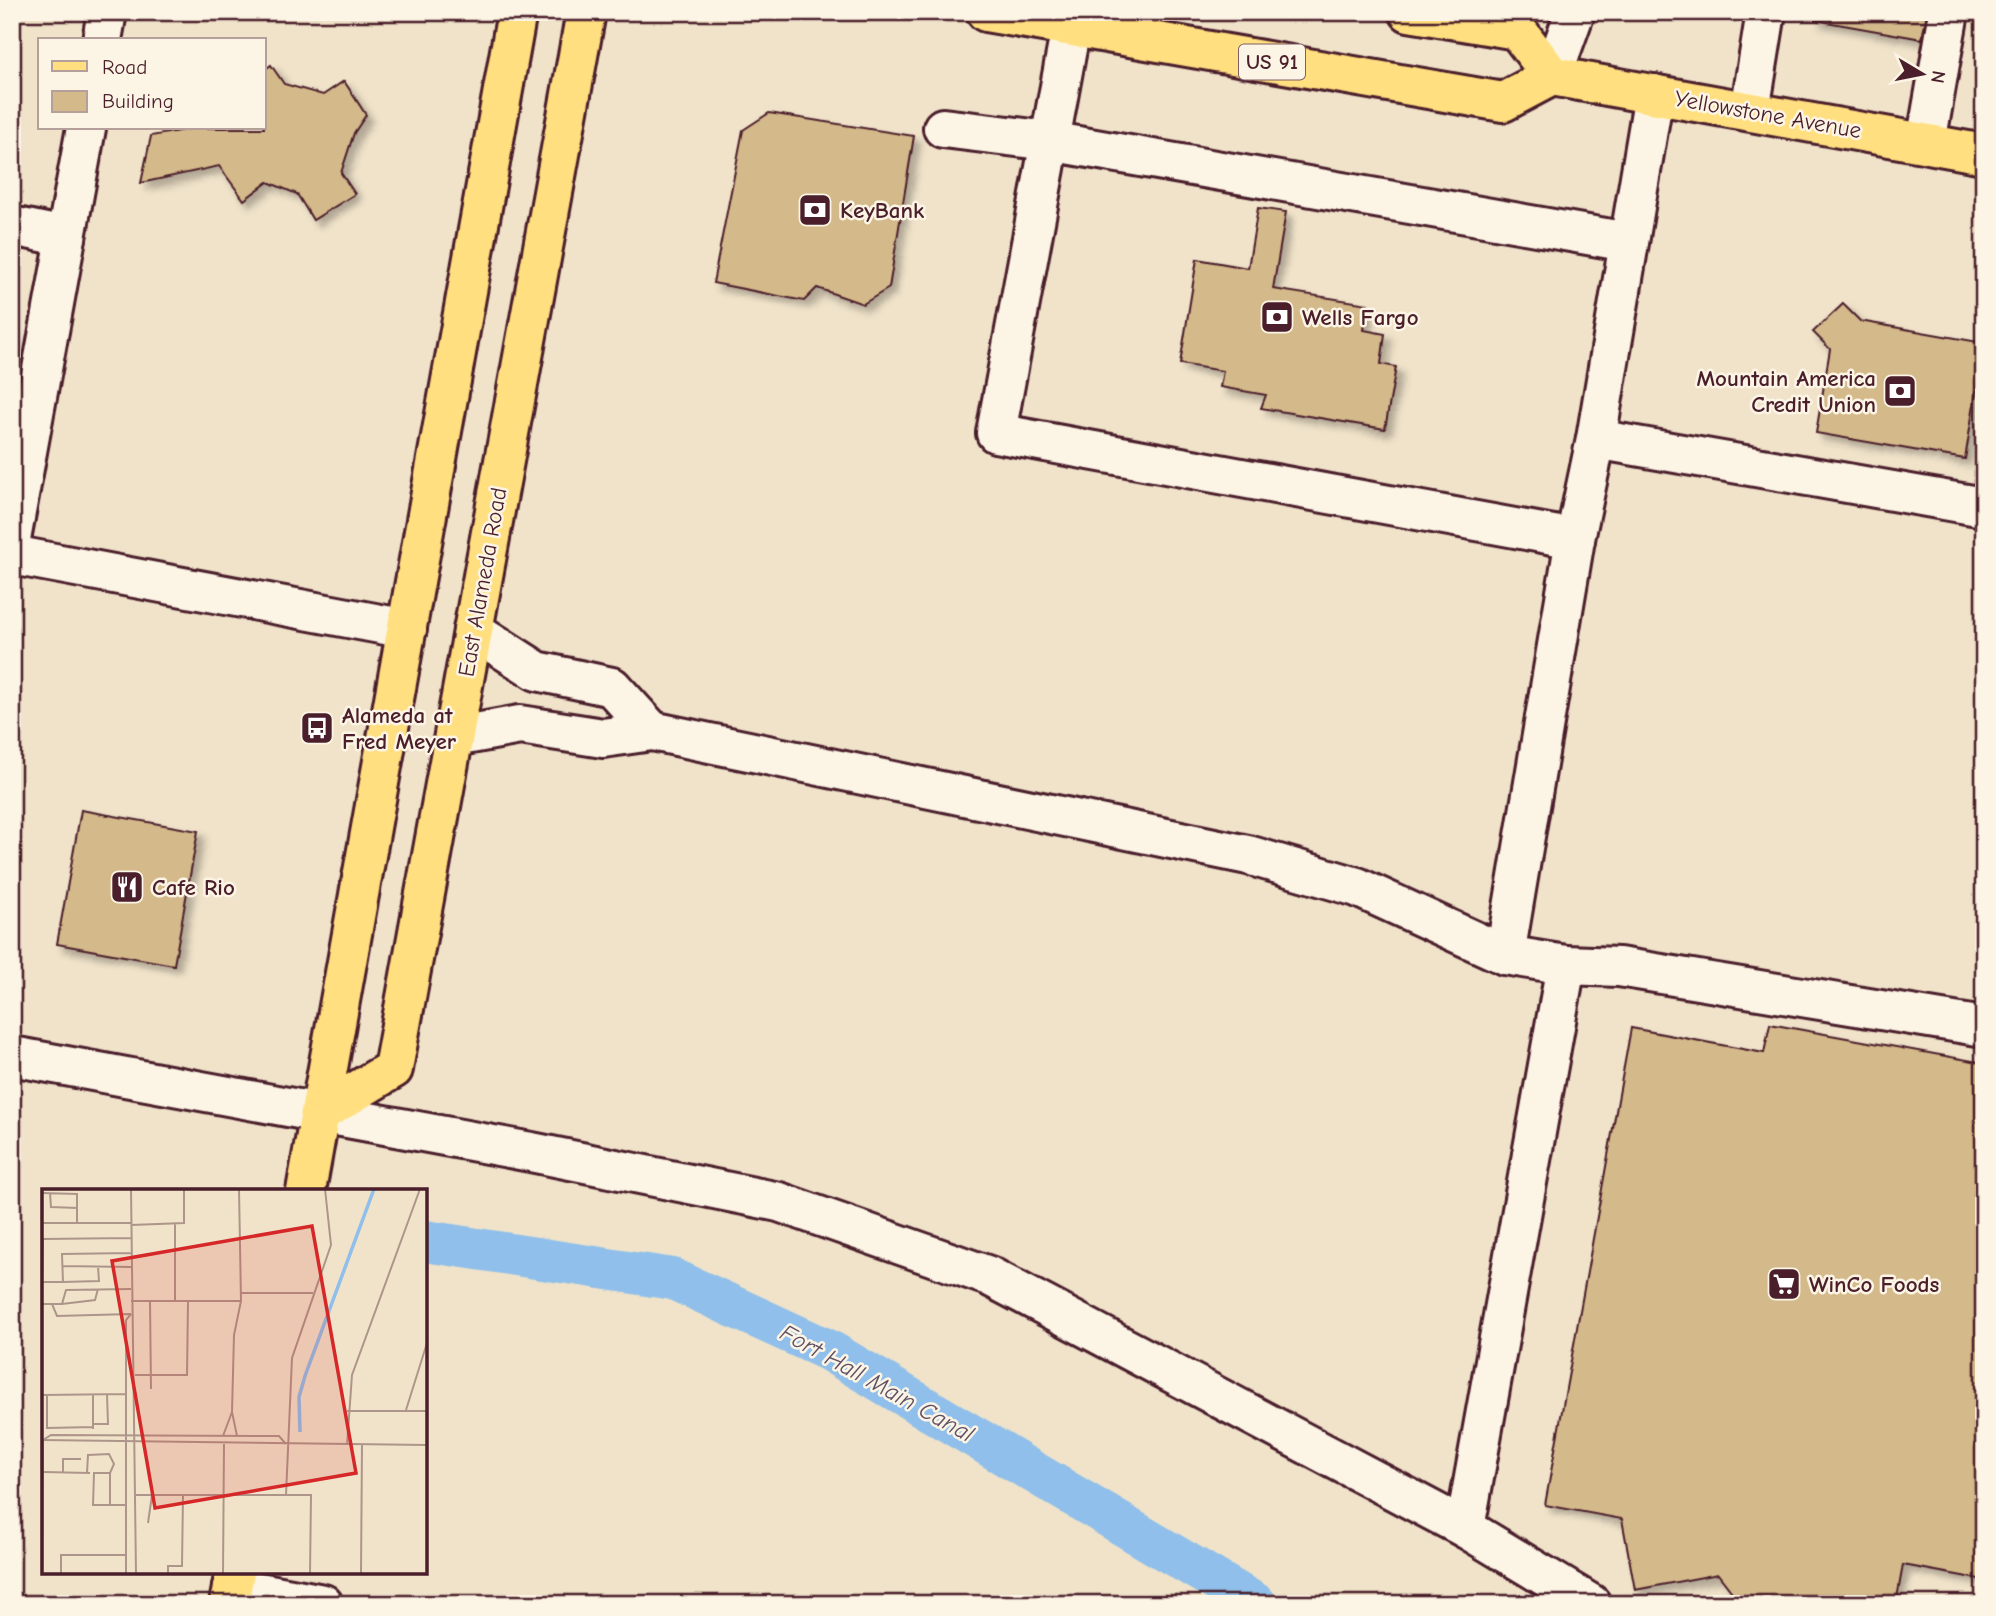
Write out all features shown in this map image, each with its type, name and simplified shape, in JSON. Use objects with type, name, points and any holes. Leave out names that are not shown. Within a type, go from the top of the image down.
[{"type":"main road","points":[[306,1189],[517,12]]},
{"type":"main road","name":"East Alameda Road","points":[[320,1113],[393,1069],[586,12]]},
{"type":"main road","name":"US 91","points":[[986,12],[1503,102],[1552,76]]},
{"type":"main road","points":[[1409,12],[1517,30],[1552,76]]},
{"type":"main road","name":"Yellowstone Avenue","points":[[1552,76],[1984,153]]},
{"type":"street","points":[[102,38],[107,12]]},
{"type":"street","points":[[1552,76],[1576,12]]},
{"type":"street","points":[[1749,111],[1766,12]]},
{"type":"street","points":[[1926,143],[1949,12]]},
{"type":"street","points":[[1072,27],[996,433],[1575,539]]},
{"type":"street","points":[[1505,955],[1654,94]]},
{"type":"street","points":[[943,128],[1049,141],[1628,242]]},
{"type":"street","points":[[12,534],[86,130]]},
{"type":"street","points":[[12,226],[66,237]]},
{"type":"street","points":[[1596,439],[1984,507]]},
{"type":"street","points":[[12,555],[407,629]]},
{"type":"street","points":[[473,629],[537,671],[612,687],[652,731]]},
{"type":"street","points":[[454,737],[520,725],[603,738],[652,731],[1248,855],[1357,887],[1505,955],[1566,965],[1619,967],[1984,1027]]},
{"type":"street","points":[[1465,1528],[1566,965]]},
{"type":"street","points":[[12,1056],[531,1152],[779,1202],[989,1276],[1465,1528],[1591,1604]]},
{"type":"street","points":[[232,1587],[323,1604]]},
{"type":"building","points":[[1816,12],[1927,12],[1922,39],[1815,20]]},
{"type":"building","points":[[271,65],[284,84],[323,95],[344,81],[366,115],[354,133],[341,173],[355,194],[313,220],[297,194],[268,182],[244,200],[219,166],[141,183],[151,136],[184,130],[266,130],[266,69]]},
{"type":"building","name":"KeyBank","points":[[769,113],[914,136],[889,288],[863,304],[817,288],[804,301],[713,283],[743,130]]},
{"type":"building","name":"Wells Fargo","points":[[1258,208],[1286,212],[1273,289],[1368,304],[1364,330],[1385,334],[1381,364],[1396,367],[1385,429],[1261,408],[1266,395],[1220,387],[1223,371],[1180,364],[1197,259],[1248,268]]},
{"type":"building","name":"Mountain America Credit Union","points":[[1843,304],[1860,321],[1984,343],[1965,459],[1816,433],[1830,349],[1813,332]]},
{"type":"building","name":"Cafe Rio","points":[[81,810],[198,831],[174,965],[57,944]]},
{"type":"building","name":"WinCo Foods","points":[[1770,1024],[1984,1063],[1984,1580],[1903,1565],[1896,1604],[1741,1604],[1718,1574],[1635,1590],[1622,1519],[1545,1505],[1631,1028],[1764,1053]]},
{"type":"waterway","name":"Fort Hall Main Canal","points":[[427,1241],[673,1279],[828,1350],[1256,1604]]},
{"type":"place","name":"KeyBank","points":[[815,210]]},
{"type":"place","name":"Wells Fargo","points":[[1277,317]]},
{"type":"place","name":"Mountain America Credit Union","points":[[1900,391]]},
{"type":"place","name":"Alameda at Fred Meyer","points":[[317,728]]},
{"type":"place","name":"Cafe Rio","points":[[127,887]]},
{"type":"place","name":"WinCo Foods","points":[[1784,1284]]}]
